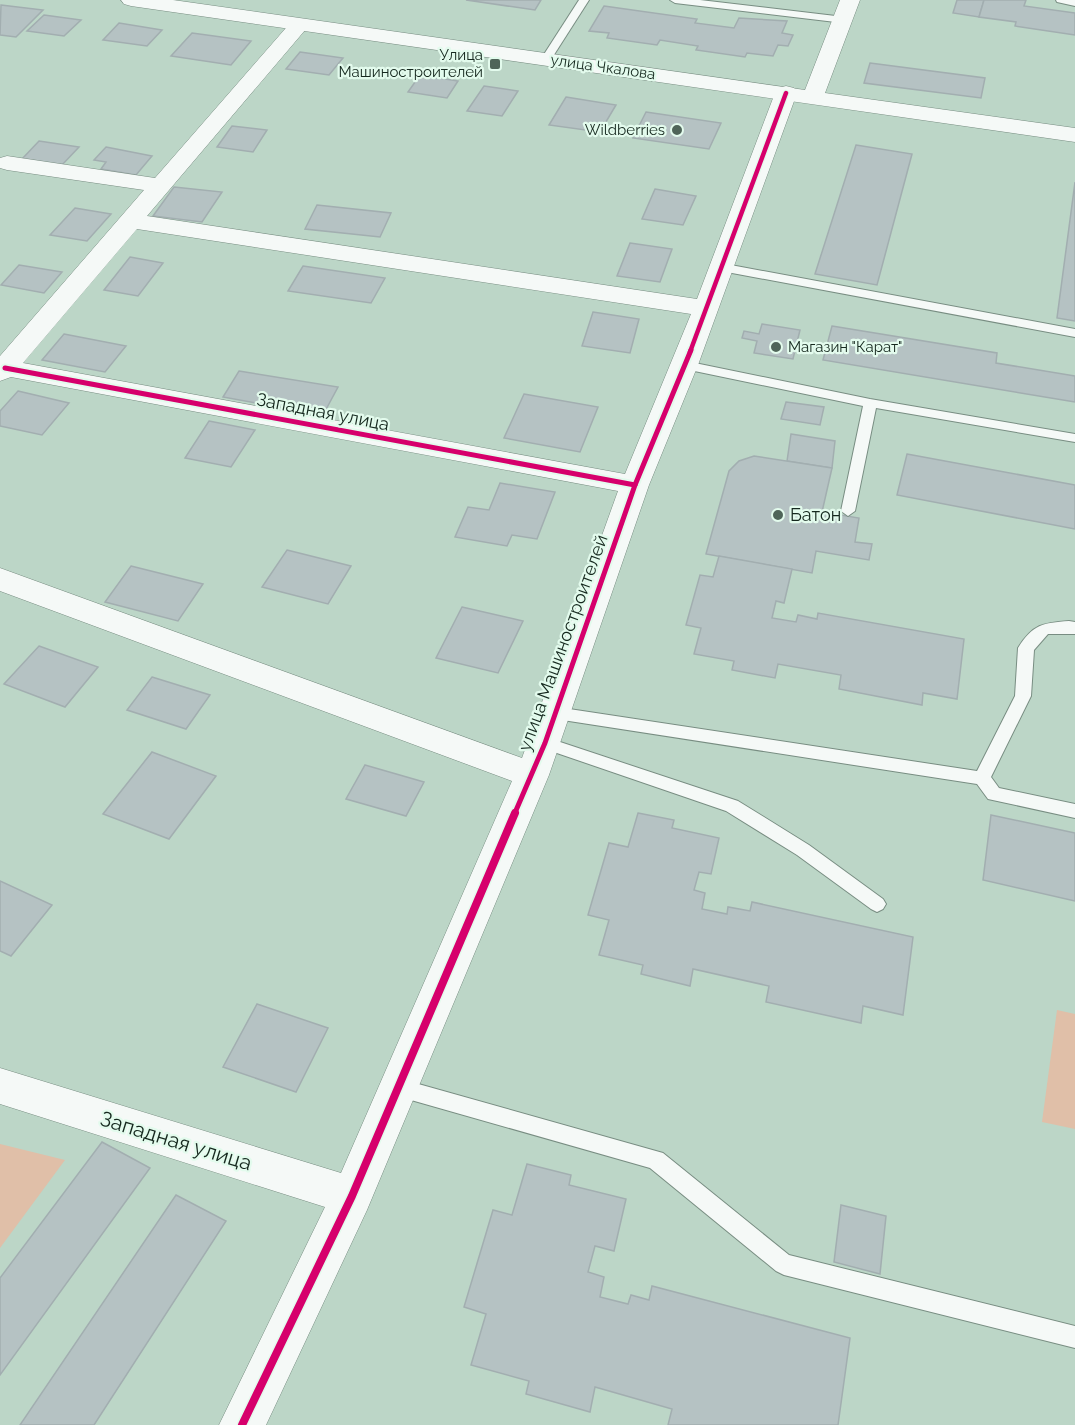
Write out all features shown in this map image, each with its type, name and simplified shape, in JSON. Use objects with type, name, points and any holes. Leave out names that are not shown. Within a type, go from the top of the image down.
[{"type":"street","name":"улица Чкалова","points":[[131,0],[1075,135]]},
{"type":"street","name":"улица Машиностроителей","points":[[545,743],[635,485],[685,365],[720,267],[799,95],[844,20],[850,0]]},
{"type":"street","name":"Западная улица","points":[[2,370],[299,25]]},
{"type":"street","points":[[7,164],[162,186]]},
{"type":"street","points":[[131,221],[705,308]]},
{"type":"street","name":"Западная улица","points":[[2,370],[635,485]]},
{"type":"street","points":[[0,579],[532,775]]},
{"type":"street","name":"улица Машиностроителей","points":[[242,1425],[352,1196],[532,775]]},
{"type":"street","name":"Западная улица","points":[[0,1086],[352,1196]]},
{"type":"lane","points":[[546,59],[584,0]]},
{"type":"lane","points":[[675,0],[844,20]]},
{"type":"lane","points":[[1061,0],[1075,3]]},
{"type":"lane","points":[[720,267],[1075,333]]},
{"type":"lane","points":[[685,365],[870,403],[1075,438]]},
{"type":"lane","points":[[848,511],[870,403]]},
{"type":"lane","points":[[982,778],[1023,696],[1026,648],[1044,629],[1075,628]]},
{"type":"lane","points":[[556,713],[982,778],[994,794],[1075,811]]},
{"type":"lane","points":[[532,775],[545,743],[732,806],[802,850],[877,904]]},
{"type":"lane","points":[[397,1087],[656,1160],[784,1264],[1075,1337]]},
{"type":"shaded area","points":[[1057,1010],[1075,1014],[1075,1129],[1042,1122]]},
{"type":"shaded area","points":[[0,1144],[65,1160],[0,1248]]},
{"type":"building","points":[[466,0],[541,0],[535,10]]},
{"type":"building","points":[[957,0],[984,0],[979,17],[953,13]]},
{"type":"building","points":[[984,0],[1026,0],[1024,6],[1075,13],[1075,35],[1015,26],[1016,22],[979,17]]},
{"type":"building","points":[[1,5],[43,10],[16,37],[0,35]]},
{"type":"building","points":[[604,6],[697,19],[695,23],[734,28],[739,18],[787,21],[782,33],[793,35],[788,46],[778,45],[773,56],[747,53],[745,57],[696,50],[698,46],[660,40],[657,45],[607,38],[609,33],[589,31]]},
{"type":"building","points":[[44,15],[81,20],[64,36],[27,31]]},
{"type":"building","points":[[119,23],[162,30],[147,46],[103,40]]},
{"type":"building","points":[[192,33],[251,41],[231,65],[171,56]]},
{"type":"building","points":[[300,52],[343,58],[329,75],[286,69]]},
{"type":"building","points":[[870,63],[985,78],[981,98],[864,83]]},
{"type":"building","points":[[420,75],[458,81],[447,98],[408,92]]},
{"type":"building","points":[[484,86],[518,91],[502,116],[467,111]]},
{"type":"building","points":[[566,97],[616,105],[600,132],[549,125]]},
{"type":"building","name":"Wildberries","points":[[646,112],[721,123],[709,149],[633,138]]},
{"type":"building","points":[[232,126],[267,130],[253,152],[217,147]]},
{"type":"building","points":[[39,141],[79,147],[62,165],[22,159]]},
{"type":"building","points":[[856,145],[912,154],[877,285],[815,274]]},
{"type":"building","points":[[106,147],[152,156],[136,175],[101,169],[106,162],[94,160]]},
{"type":"building","points":[[1075,182],[1075,321],[1057,318]]},
{"type":"building","points":[[174,187],[222,192],[202,222],[153,216]]},
{"type":"building","points":[[655,189],[696,196],[683,225],[642,219]]},
{"type":"building","points":[[317,205],[391,213],[380,237],[305,229]]},
{"type":"building","points":[[75,208],[111,214],[87,241],[50,235]]},
{"type":"building","points":[[630,243],[672,249],[660,282],[617,276]]},
{"type":"building","points":[[130,257],[163,263],[138,296],[104,290]]},
{"type":"building","points":[[19,265],[62,272],[44,293],[1,285]]},
{"type":"building","points":[[303,266],[385,278],[371,303],[288,291]]},
{"type":"building","points":[[593,312],[639,319],[630,353],[582,346]]},
{"type":"building","name":"Магазин \"Карат\"","points":[[762,324],[800,330],[793,359],[754,353],[757,341],[742,338],[744,331],[759,334]]},
{"type":"building","points":[[832,326],[997,353],[996,363],[1075,376],[1075,402],[823,360]]},
{"type":"building","points":[[64,334],[126,346],[105,372],[42,360]]},
{"type":"building","points":[[239,371],[338,387],[323,415],[223,397]]},
{"type":"building","points":[[18,391],[69,403],[42,435],[0,426],[0,411]]},
{"type":"building","points":[[524,394],[598,407],[580,452],[504,438]]},
{"type":"building","points":[[786,402],[824,407],[820,425],[781,419]]},
{"type":"building","points":[[209,421],[255,430],[231,467],[185,458]]},
{"type":"building","points":[[791,434],[835,441],[832,468],[787,461]]},
{"type":"building","points":[[907,454],[1075,485],[1075,529],[897,495]]},
{"type":"building","name":"Батон","points":[[754,456],[832,468],[822,512],[859,518],[855,542],[872,544],[869,560],[816,551],[812,573],[706,554],[729,471],[739,461]]},
{"type":"building","points":[[500,483],[555,492],[537,539],[512,535],[507,546],[455,537],[468,507],[489,510]]},
{"type":"building","points":[[287,550],[351,566],[328,604],[262,587]]},
{"type":"building","points":[[719,556],[792,569],[784,603],[776,601],[772,618],[796,622],[798,615],[817,619],[818,613],[964,639],[957,699],[923,693],[922,705],[839,689],[841,675],[778,664],[775,678],[732,670],[734,661],[694,654],[701,628],[686,625],[700,575],[713,577]]},
{"type":"building","points":[[131,566],[203,584],[178,621],[105,602]]},
{"type":"building","points":[[462,607],[523,621],[498,673],[436,658]]},
{"type":"building","points":[[39,646],[98,667],[65,707],[4,684]]},
{"type":"building","points":[[152,677],[210,695],[186,729],[127,710]]},
{"type":"building","points":[[152,752],[216,776],[169,839],[103,814]]},
{"type":"building","points":[[365,765],[424,782],[406,816],[346,799]]},
{"type":"building","points":[[638,813],[674,820],[672,828],[719,838],[711,874],[699,872],[694,890],[705,893],[702,909],[727,914],[728,907],[750,911],[752,902],[913,937],[903,1015],[863,1006],[861,1023],[766,1002],[769,986],[693,969],[690,986],[641,974],[643,965],[599,955],[609,920],[588,915],[609,843],[628,847]]},
{"type":"building","points":[[991,815],[1075,833],[1075,901],[983,880]]},
{"type":"building","points":[[0,881],[52,905],[11,956],[0,951]]},
{"type":"building","points":[[257,1004],[328,1028],[296,1092],[223,1067]]},
{"type":"building","points":[[102,1142],[150,1168],[0,1375],[0,1278]]},
{"type":"building","points":[[527,1164],[571,1175],[569,1185],[626,1199],[614,1251],[595,1246],[588,1272],[604,1277],[600,1297],[628,1304],[631,1295],[649,1300],[652,1286],[850,1338],[838,1425],[668,1425],[672,1409],[595,1387],[590,1412],[526,1394],[529,1381],[471,1365],[486,1314],[464,1307],[493,1210],[512,1215]]},
{"type":"building","points":[[176,1195],[226,1221],[94,1425],[20,1425]]},
{"type":"building","points":[[841,1205],[886,1216],[880,1274],[834,1262]]},
{"type":"cycle path","points":[[242,1425],[352,1196],[545,743],[635,485],[685,365],[786,93]]},
{"type":"cycle path","points":[[5,368],[635,485]]},
{"type":"place","name":"Улица Машиностроителей","points":[[495,64]]},
{"type":"place","name":"Wildberries","points":[[677,130]]},
{"type":"place","name":"Магазин \"Карат\"","points":[[776,347]]},
{"type":"place","name":"Батон","points":[[778,515]]}]
